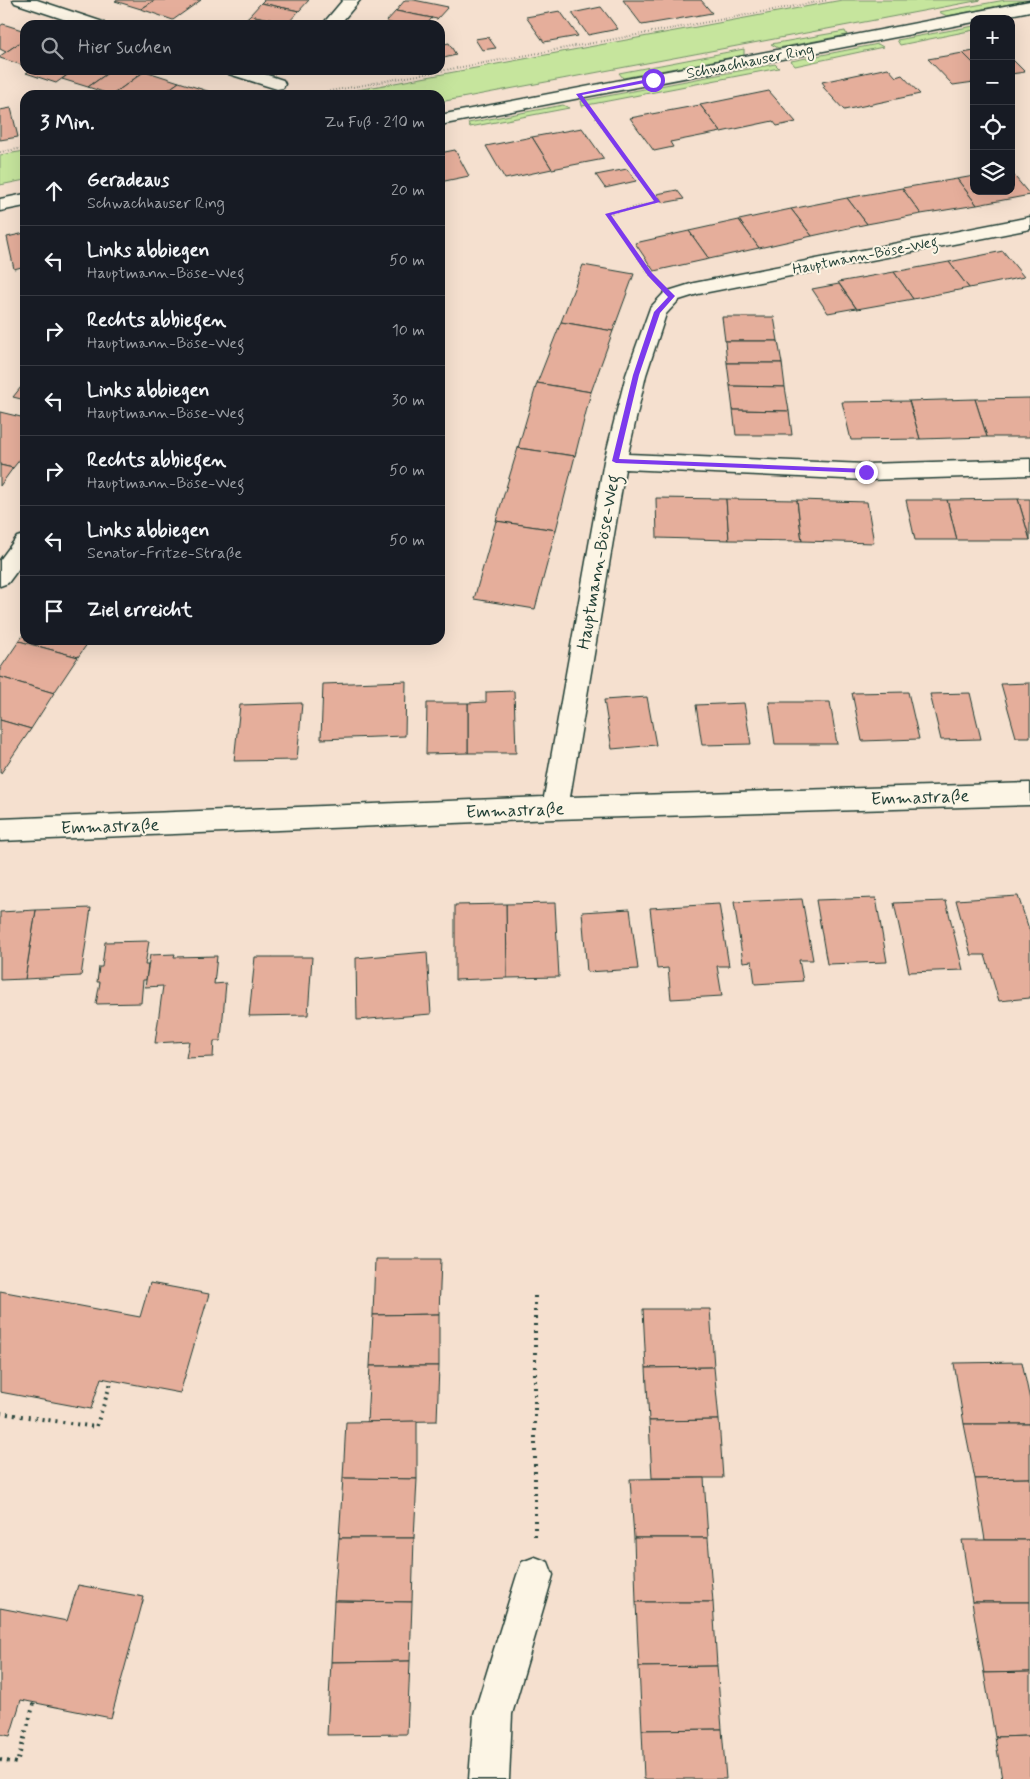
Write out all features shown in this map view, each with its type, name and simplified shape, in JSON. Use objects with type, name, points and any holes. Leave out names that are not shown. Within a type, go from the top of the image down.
[{"type":"street","points":[[21,0],[82,20]]},
{"type":"street","points":[[334,20],[352,0]]},
{"type":"street","name":"Schwachhauser Ring","points":[[445,119],[1030,6]]},
{"type":"street","points":[[246,75],[277,89],[286,75]]},
{"type":"street","points":[[0,205],[20,201]]},
{"type":"street","name":"Hauptmann-Böse-Weg","points":[[556,808],[616,461],[636,375],[657,312],[672,296],[714,285],[1030,223]]},
{"type":"street","points":[[616,461],[866,472],[1030,467]]},
{"type":"street","points":[[0,576],[20,549]]},
{"type":"street","name":"Emmastraße","points":[[0,830],[556,808],[1030,794]]},
{"type":"street","points":[[489,1779],[492,1714],[535,1575]]},
{"type":"path","points":[[445,70],[828,0]]},
{"type":"path","points":[[336,90],[418,75]]},
{"type":"path","points":[[578,94],[657,202],[608,214],[650,274],[672,296]]},
{"type":"path","points":[[0,152],[20,149]]},
{"type":"path","points":[[535,1296],[535,1575]]},
{"type":"path","points":[[0,1413],[96,1427],[112,1380]]},
{"type":"path","points":[[0,1760],[17,1763],[34,1703]]},
{"type":"green space","points":[[842,0],[981,0],[445,101],[445,90],[357,90]]},
{"type":"green space","points":[[1005,0],[1030,0],[947,16],[939,12]]},
{"type":"green space","points":[[970,27],[970,31],[900,45],[897,40]]},
{"type":"green space","points":[[845,31],[847,35],[778,48],[771,44]]},
{"type":"green space","points":[[878,44],[883,47],[795,66],[791,61]]},
{"type":"green space","points":[[744,49],[744,55],[623,78],[619,73]]},
{"type":"green space","points":[[775,64],[779,68],[582,106],[581,101]]},
{"type":"green space","points":[[563,105],[569,108],[470,127],[468,123]]},
{"type":"green space","points":[[20,152],[20,181],[0,185],[0,155]]},
{"type":"building","points":[[155,0],[141,9],[115,1]]},
{"type":"building","points":[[155,0],[201,0],[173,20],[141,9]]},
{"type":"building","points":[[264,0],[309,0],[299,11],[261,3]]},
{"type":"building","points":[[405,0],[448,7],[437,19],[396,11]]},
{"type":"building","points":[[623,0],[701,0],[712,13],[642,25]]},
{"type":"building","points":[[261,3],[299,11],[291,20],[274,20],[250,15]]},
{"type":"building","points":[[601,7],[618,29],[588,35],[572,13]]},
{"type":"building","points":[[396,11],[432,18],[430,20],[388,20]]},
{"type":"building","points":[[560,11],[578,36],[544,42],[526,17]]},
{"type":"building","points":[[250,15],[274,20],[244,20]]},
{"type":"building","points":[[3,24],[20,29],[20,42],[6,52],[0,49],[0,26]]},
{"type":"building","points":[[488,37],[496,48],[482,50],[475,39]]},
{"type":"building","points":[[20,42],[20,64],[0,58],[0,56]]},
{"type":"building","points":[[449,43],[456,55],[445,58],[445,44]]},
{"type":"building","points":[[970,52],[970,60],[963,53]]},
{"type":"building","points":[[963,53],[970,60],[970,83],[953,85],[928,59]]},
{"type":"building","points":[[1015,62],[1025,72],[1015,73]]},
{"type":"building","points":[[888,68],[896,77],[902,75],[920,94],[844,110],[823,87],[825,86],[822,82]]},
{"type":"building","points":[[32,75],[67,75],[56,83]]},
{"type":"building","points":[[67,75],[105,75],[88,87],[62,79]]},
{"type":"building","points":[[105,75],[140,75],[119,90],[97,90],[88,87]]},
{"type":"building","points":[[140,75],[157,75],[179,82],[168,90],[119,90]]},
{"type":"building","points":[[179,82],[204,90],[168,90]]},
{"type":"building","points":[[769,91],[796,122],[777,126],[773,121],[721,132],[700,105]]},
{"type":"building","points":[[700,105],[721,132],[670,142],[673,147],[654,151],[630,118]]},
{"type":"building","points":[[11,108],[18,137],[0,140],[0,110]]},
{"type":"building","points":[[582,128],[604,159],[552,169],[532,137]]},
{"type":"building","points":[[532,137],[552,169],[505,179],[486,146]]},
{"type":"building","points":[[455,150],[469,176],[445,181],[445,152]]},
{"type":"building","points":[[627,169],[636,181],[605,188],[596,175]]},
{"type":"building","points":[[970,177],[970,195],[1015,195],[1015,177],[1030,195],[977,205],[957,179]]},
{"type":"building","points":[[957,179],[977,205],[921,214],[902,188]]},
{"type":"building","points":[[902,188],[921,214],[867,224],[847,198]]},
{"type":"building","points":[[677,190],[684,199],[663,203],[657,194]]},
{"type":"building","points":[[847,198],[867,224],[812,236],[791,209]]},
{"type":"building","points":[[791,209],[812,236],[759,248],[739,220]]},
{"type":"building","points":[[739,220],[759,248],[709,259],[689,231]]},
{"type":"building","points":[[689,231],[709,259],[654,271],[635,243]]},
{"type":"building","points":[[20,234],[20,267],[14,269],[7,237]]},
{"type":"building","points":[[1003,251],[1024,277],[969,288],[949,262]]},
{"type":"building","points":[[949,262],[969,288],[913,299],[894,272]]},
{"type":"building","points":[[583,265],[634,274],[613,331],[561,322]]},
{"type":"building","points":[[894,272],[913,299],[857,309],[838,282]]},
{"type":"building","points":[[839,284],[856,308],[828,313],[812,289]]},
{"type":"building","points":[[722,317],[774,317],[778,341],[725,341]]},
{"type":"building","points":[[561,322],[613,331],[591,392],[537,383]]},
{"type":"building","points":[[725,341],[778,341],[782,363],[727,363]]},
{"type":"building","points":[[727,363],[782,363],[785,387],[730,386]]},
{"type":"building","points":[[537,383],[591,392],[575,456],[518,448]]},
{"type":"building","points":[[730,386],[785,387],[789,411],[733,410]]},
{"type":"building","points":[[20,388],[20,399],[13,397]]},
{"type":"building","points":[[1030,398],[1030,437],[987,437],[975,399]]},
{"type":"building","points":[[975,399],[987,437],[920,439],[909,401]]},
{"type":"building","points":[[909,401],[920,439],[851,440],[842,402]]},
{"type":"building","points":[[733,410],[789,411],[792,435],[736,435]]},
{"type":"building","points":[[0,412],[20,417],[20,459],[13,468],[0,465]]},
{"type":"building","points":[[518,448],[575,456],[556,530],[496,521]]},
{"type":"building","points":[[0,465],[13,468],[0,486]]},
{"type":"building","points":[[656,498],[726,499],[729,540],[657,538]]},
{"type":"building","points":[[726,499],[797,500],[802,541],[729,540]]},
{"type":"building","points":[[1018,499],[1030,499],[1030,540]]},
{"type":"building","points":[[1018,499],[1030,540],[957,540],[947,500]]},
{"type":"building","points":[[797,500],[867,502],[874,543],[802,541]]},
{"type":"building","points":[[906,500],[947,500],[957,540],[915,540]]},
{"type":"building","points":[[496,521],[556,530],[535,609],[474,599]]},
{"type":"building","points":[[19,641],[20,645],[34,645],[78,657],[54,693],[0,677],[0,669]]},
{"type":"building","points":[[34,645],[86,645],[78,657]]},
{"type":"building","points":[[0,677],[54,693],[31,729],[0,720]]},
{"type":"building","points":[[406,681],[405,736],[321,739],[323,684]]},
{"type":"building","points":[[1030,683],[1030,737],[1016,737],[1001,684]]},
{"type":"building","points":[[514,691],[516,753],[468,753],[468,703],[486,702],[486,692]]},
{"type":"building","points":[[908,692],[919,739],[862,741],[852,693]]},
{"type":"building","points":[[970,693],[981,739],[941,740],[930,694]]},
{"type":"building","points":[[647,697],[656,745],[612,749],[604,700]]},
{"type":"building","points":[[769,702],[830,702],[837,744],[775,744]]},
{"type":"building","points":[[302,703],[297,760],[234,761],[240,705]]},
{"type":"building","points":[[427,703],[468,703],[468,753],[426,754]]},
{"type":"building","points":[[744,703],[751,744],[702,745],[696,705]]},
{"type":"building","points":[[0,720],[31,729],[1,773],[0,773]]},
{"type":"building","points":[[1018,896],[1030,932],[1030,998],[999,1001],[985,955],[971,955],[956,900]]},
{"type":"building","points":[[876,898],[887,962],[827,964],[816,900]]},
{"type":"building","points":[[802,899],[813,960],[799,960],[803,981],[755,984],[752,961],[743,962],[734,902]]},
{"type":"building","points":[[946,901],[963,970],[909,972],[894,903]]},
{"type":"building","points":[[555,903],[559,977],[507,978],[506,904]]},
{"type":"building","points":[[506,904],[507,978],[455,980],[455,905]]},
{"type":"building","points":[[719,904],[729,966],[717,966],[722,996],[671,999],[668,968],[657,969],[650,908]]},
{"type":"building","points":[[91,908],[81,976],[25,979],[36,910]]},
{"type":"building","points":[[630,909],[638,969],[587,972],[582,912]]},
{"type":"building","points":[[36,910],[25,979],[0,980],[0,912]]},
{"type":"building","points":[[149,941],[145,965],[148,965],[146,980],[143,980],[141,1003],[96,1004],[100,982],[97,982],[99,967],[102,967],[105,942]]},
{"type":"building","points":[[427,952],[431,1014],[357,1020],[356,958]]},
{"type":"building","points":[[175,954],[174,957],[217,956],[214,984],[226,983],[221,1039],[220,1041],[214,1041],[213,1057],[186,1058],[189,1041],[155,1043],[163,986],[145,987],[150,955]]},
{"type":"building","points":[[255,957],[312,957],[308,1015],[249,1016]]},
{"type":"building","points":[[375,1259],[441,1259],[439,1314],[373,1315]]},
{"type":"building","points":[[150,1283],[209,1294],[180,1393],[101,1378],[91,1409],[0,1392],[0,1291],[140,1317]]},
{"type":"building","points":[[643,1309],[710,1309],[714,1367],[646,1368]]},
{"type":"building","points":[[439,1314],[439,1366],[370,1366],[373,1315]]},
{"type":"building","points":[[1022,1362],[1030,1400],[1030,1424],[964,1424],[954,1363]]},
{"type":"building","points":[[370,1366],[439,1366],[437,1421],[367,1422]]},
{"type":"building","points":[[714,1367],[719,1420],[649,1421],[646,1368]]},
{"type":"building","points":[[719,1420],[723,1478],[652,1478],[649,1421]]},
{"type":"building","points":[[417,1421],[417,1479],[343,1478],[346,1422]]},
{"type":"building","points":[[964,1424],[1030,1424],[1030,1478],[975,1479]]},
{"type":"building","points":[[343,1478],[417,1479],[414,1538],[339,1538]]},
{"type":"building","points":[[704,1478],[708,1538],[634,1538],[630,1479]]},
{"type":"building","points":[[1030,1478],[1030,1540],[985,1540],[975,1479]]},
{"type":"building","points":[[339,1538],[414,1538],[412,1602],[334,1601]]},
{"type":"building","points":[[634,1538],[708,1538],[713,1602],[636,1602]]},
{"type":"building","points":[[962,1540],[1030,1540],[1030,1602],[972,1602]]},
{"type":"building","points":[[78,1585],[144,1597],[111,1718],[21,1700],[10,1736],[0,1734],[0,1608],[67,1621]]},
{"type":"building","points":[[334,1601],[412,1602],[410,1661],[331,1662]]},
{"type":"building","points":[[636,1602],[713,1602],[717,1666],[639,1667]]},
{"type":"building","points":[[972,1602],[1030,1602],[1030,1672],[984,1673]]},
{"type":"building","points":[[410,1661],[407,1734],[327,1735],[331,1662]]},
{"type":"building","points":[[717,1666],[722,1729],[642,1730],[639,1667]]},
{"type":"building","points":[[1030,1672],[1030,1736],[995,1737],[984,1673]]},
{"type":"building","points":[[722,1729],[726,1779],[644,1779],[642,1730]]},
{"type":"building","points":[[1030,1736],[1030,1779],[1002,1779],[995,1737]]},
{"type":"route","points":[[653,80],[578,94],[657,202],[608,214],[650,274],[672,296],[657,312],[636,375],[616,461],[866,472]]}]
